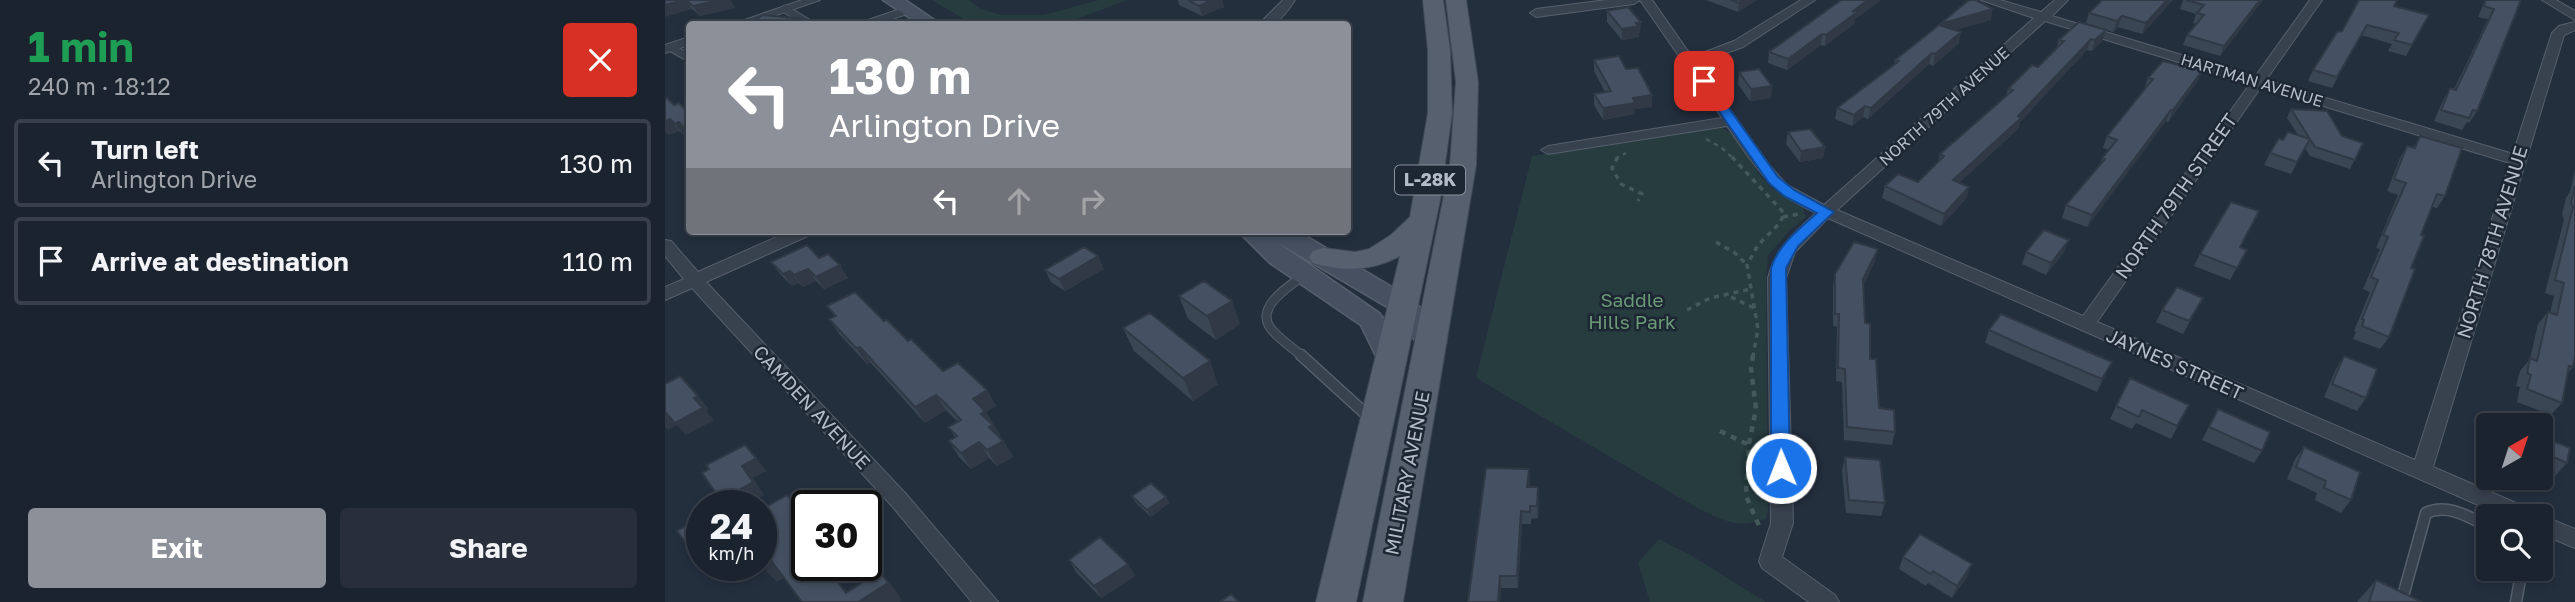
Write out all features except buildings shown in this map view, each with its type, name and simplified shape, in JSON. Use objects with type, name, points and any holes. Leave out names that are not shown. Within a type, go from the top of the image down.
[{"type":"main road","name":"L-28K","points":[[1390,357],[1423,219],[1440,113],[1439,50],[1433,0]]},
{"type":"main road","name":"L-28K","points":[[1432,343],[1458,197],[1466,121],[1467,82],[1456,0]]},
{"type":"main road","points":[[900,5],[926,21]]},
{"type":"main road","points":[[1314,266],[1374,258],[1398,246],[1423,219]]},
{"type":"main road","points":[[1254,235],[1279,257],[1314,266],[1403,306],[1416,318],[1432,343]]},
{"type":"main road","points":[[1278,235],[1372,321],[1381,334],[1390,357]]},
{"type":"main road","name":"MILITARY AVENUE","points":[[1383,602],[1432,343]]},
{"type":"main road","name":"MILITARY AVENUE","points":[[1336,602],[1377,426],[1390,357]]},
{"type":"street","points":[[748,21],[814,0]]},
{"type":"street","points":[[1269,21],[1278,15],[1289,0]]},
{"type":"street","points":[[1536,13],[1634,0]]},
{"type":"street","name":"JAYNES STREET","points":[[1646,0],[1773,180],[1789,193],[1826,212],[2497,504]]},
{"type":"street","points":[[1691,61],[1719,55],[1741,45],[1809,0]]},
{"type":"street","name":"HARTMAN AVENUE","points":[[1987,0],[2517,160]]},
{"type":"street","name":"NORTH 79TH AVENUE","points":[[1771,556],[1782,523],[1778,268],[1782,257],[1826,212],[2062,0]]},
{"type":"street","name":"NORTH 79TH STREET","points":[[2086,325],[2316,0]]},
{"type":"street","points":[[2548,0],[2575,16]]},
{"type":"street","name":"NORTH 78TH AVENUE","points":[[2423,471],[2558,33],[2575,26]]},
{"type":"street","points":[[668,48],[686,42]]},
{"type":"street","points":[[1548,150],[1730,121]]},
{"type":"street","points":[[665,294],[795,235]]},
{"type":"street","name":"CAMDEN AVENUE","points":[[665,245],[722,312],[899,500],[986,602]]},
{"type":"street","points":[[2553,529],[2575,538]]},
{"type":"street","points":[[1771,556],[1828,602]]},
{"type":"lane","points":[[872,21],[900,5]]},
{"type":"lane","points":[[785,9],[805,21]]},
{"type":"lane","points":[[796,21],[801,19]]},
{"type":"lane","points":[[668,48],[686,54]]},
{"type":"lane","points":[[1314,266],[1275,298],[1268,308],[1266,319],[1269,326],[1377,426]]},
{"type":"lane","points":[[2406,602],[2403,596],[2426,513],[2437,508],[2448,509],[2476,521]]},
{"type":"lane","points":[[2516,602],[2520,581]]},
{"type":"path","points":[[1700,139],[1721,145],[1752,182],[1784,213],[1780,223],[1758,246],[1747,265]]},
{"type":"path","points":[[1627,152],[1615,159],[1612,168],[1621,184],[1642,194],[1638,201]]},
{"type":"path","points":[[1716,242],[1735,253],[1747,265],[1755,308],[1758,329],[1751,368],[1756,408],[1749,445],[1746,496],[1771,556]]},
{"type":"path","points":[[1687,310],[1707,296],[1729,296],[1751,289]]},
{"type":"path","points":[[1729,296],[1755,308]]},
{"type":"path","points":[[1720,431],[1749,445]]},
{"type":"green space","points":[[932,0],[969,0],[981,9],[1001,15],[1044,15],[1099,0],[1127,0],[1072,21],[967,21]]},
{"type":"green space","name":"Saddle Hills Park","points":[[1720,127],[1739,142],[1766,183],[1803,208],[1806,217],[1790,230],[1768,256],[1768,511],[1766,519],[1747,523],[1724,520],[1699,509],[1476,378],[1532,156]]},
{"type":"green space","points":[[1659,539],[1766,602],[1650,602],[1638,563]]},
{"type":"route","points":[[1704,81],[1773,180],[1802,201],[1826,212],[1793,243],[1782,257],[1778,268],[1781,468]]}]
